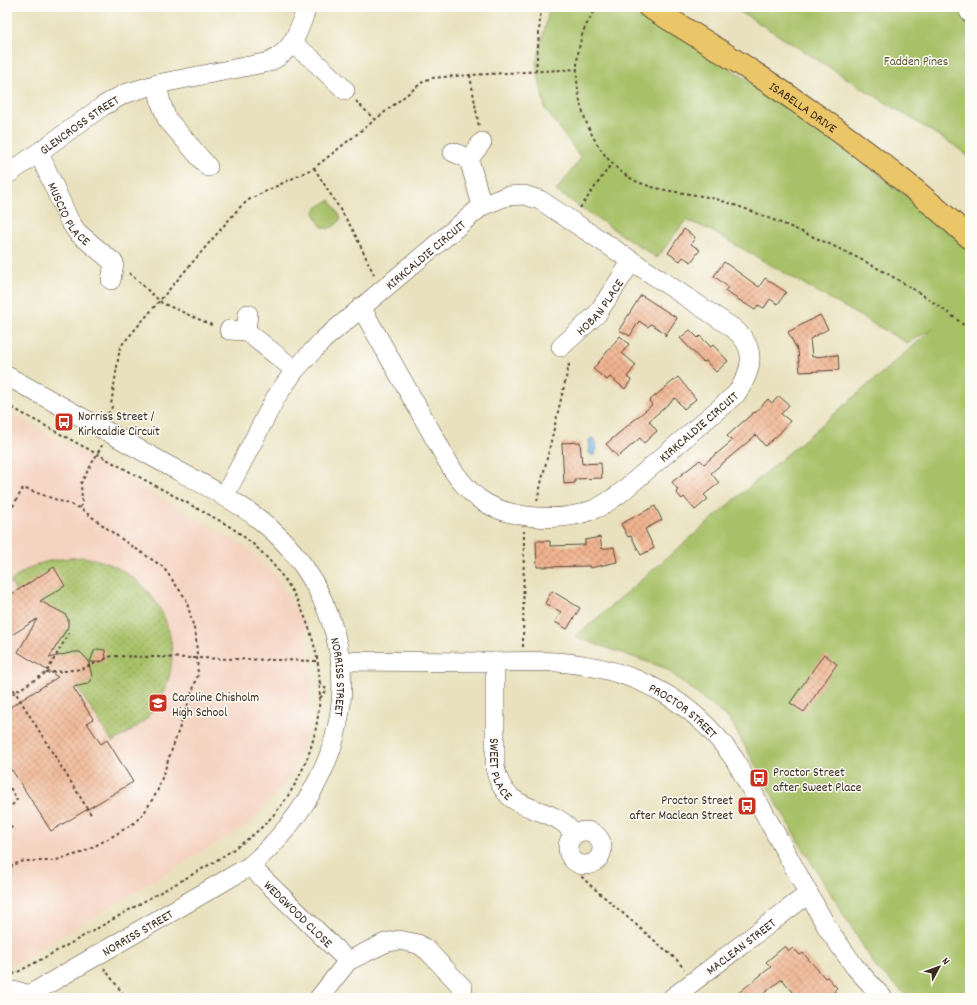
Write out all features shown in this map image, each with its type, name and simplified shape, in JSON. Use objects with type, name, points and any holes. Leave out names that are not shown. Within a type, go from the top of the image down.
[{"type":"main road","name":"ISABELLA DRIVE","points":[[649,7],[789,97],[884,166],[970,238]]},
{"type":"main road","name":"ISABELLA DRIVE","points":[[949,219],[970,234]]},
{"type":"street","name":"GLENCROSS STREET","points":[[7,176],[103,106],[124,94],[157,84],[269,62],[279,57],[292,44],[307,7]]},
{"type":"street","points":[[292,44],[311,58],[345,90]]},
{"type":"street","points":[[157,84],[161,103],[167,119],[208,167]]},
{"type":"street","points":[[482,142],[461,155],[482,206]]},
{"type":"street","name":"MUSCIO PLACE","points":[[38,153],[69,220],[77,232],[118,266]]},
{"type":"street","name":"KIRKCALDIE CIRCUIT","points":[[224,497],[276,397],[295,370],[323,340],[482,206],[507,196],[524,195],[540,200],[742,336],[750,354],[750,368],[745,381],[736,394],[618,495],[592,511],[573,516],[518,515],[497,509],[479,499],[463,485],[361,308]]},
{"type":"street","name":"HOBAN PLACE","points":[[561,347],[597,314],[632,261]]},
{"type":"street","points":[[241,325],[295,370]]},
{"type":"street","name":"NORRISS STREET","points":[[7,376],[224,497],[260,520],[284,542],[305,568],[328,612],[341,661],[342,688],[340,716],[333,743],[323,770],[310,797],[292,822],[250,866],[28,996],[17,991],[7,997]]},
{"type":"street","name":"PROCTOR STREET","points":[[341,661],[556,662],[610,670],[644,682],[669,696],[702,720],[735,760],[828,929],[855,967],[883,998]]},
{"type":"street","name":"SWEET PLACE","points":[[495,662],[495,767],[497,782],[505,794],[517,802],[562,822],[570,828],[574,835]]},
{"type":"street","points":[[579,832],[592,833],[601,842],[600,855],[590,864],[584,865],[572,859],[569,853],[570,840],[574,835],[579,832]]},
{"type":"street","name":"WEDGWOOD CLOSE","points":[[250,866],[348,961]]},
{"type":"street","name":"MACLEAN STREET","points":[[683,992],[808,894]]},
{"type":"street","points":[[318,998],[348,961],[385,943],[406,940],[418,944],[428,951],[464,988]]},
{"type":"path","points":[[536,71],[541,7]]},
{"type":"path","points":[[597,7],[582,35],[578,69],[579,95],[586,122],[598,146],[612,163],[629,177],[643,184],[655,188],[719,200],[810,235],[849,253],[886,272],[918,291],[970,330]]},
{"type":"path","points":[[80,508],[82,502],[81,483],[104,443],[100,428],[112,407],[111,405],[119,349],[244,203],[314,168],[424,81],[431,78],[578,69]]},
{"type":"path","points":[[470,75],[482,142]]},
{"type":"path","points":[[345,90],[375,120]]},
{"type":"path","points":[[571,221],[612,163]]},
{"type":"path","points":[[314,168],[353,230],[381,291]]},
{"type":"path","points":[[118,266],[159,301],[220,328],[241,325]]},
{"type":"path","points":[[535,507],[569,365],[561,347]]},
{"type":"path","points":[[7,405],[98,453],[229,526],[250,541],[267,557],[285,579],[300,605],[310,630],[320,671],[320,698],[317,729],[302,770],[288,795],[256,833],[200,869],[59,951],[7,977]]},
{"type":"path","points":[[7,517],[23,488],[80,508],[120,538],[163,567],[186,599],[196,636],[198,657],[198,675],[157,792],[144,813],[134,823],[110,838],[81,853],[53,861],[24,861],[7,868]]},
{"type":"path","points":[[522,662],[524,529]]},
{"type":"path","points":[[46,673],[69,633]]},
{"type":"path","points":[[7,697],[46,673],[82,669],[112,656],[318,661]]},
{"type":"path","points":[[7,679],[92,816]]},
{"type":"path","points":[[320,698],[327,690]]},
{"type":"path","points":[[7,783],[17,799],[7,812]]},
{"type":"path","points":[[7,821],[14,831]]},
{"type":"path","points":[[7,885],[12,865]]},
{"type":"path","points":[[584,865],[581,876],[677,960],[683,992]]},
{"type":"path","points":[[95,956],[126,998]]},
{"type":"shaded area","name":"Caroline Chisholm High School","points":[[7,410],[243,545],[274,574],[305,624],[312,680],[307,727],[295,768],[273,798],[249,824],[7,969]]},
{"type":"green space","points":[[550,7],[631,7],[678,33],[812,124],[903,193],[970,249],[970,996],[967,998],[910,998],[877,969],[797,839],[730,720],[665,668],[575,637],[933,329],[907,343],[708,229],[686,220],[657,258],[556,191],[581,158],[545,109],[536,64]]},
{"type":"green space","name":"Fadden Pines","points":[[733,7],[970,7],[970,158],[955,146]]},
{"type":"green space","points":[[330,200],[341,218],[336,225],[328,229],[321,226],[314,213],[318,207]]},
{"type":"green space","points":[[83,557],[109,564],[132,577],[150,594],[163,615],[171,639],[171,663],[165,689],[151,713],[143,722],[112,742],[10,582],[35,565],[53,560]]},
{"type":"water","points":[[593,438],[596,451],[594,455],[591,455],[589,452],[589,440]]},
{"type":"building","points":[[684,229],[695,237],[691,244],[700,250],[691,262],[683,257],[680,261],[668,253]]},
{"type":"building","points":[[724,262],[759,287],[765,278],[786,292],[778,304],[770,299],[764,308],[758,305],[755,310],[725,291],[728,287],[714,276]]},
{"type":"building","points":[[641,295],[677,318],[665,336],[665,333],[651,324],[648,327],[639,321],[630,336],[619,330]]},
{"type":"building","points":[[820,315],[828,329],[810,339],[812,357],[838,355],[839,370],[800,372],[798,351],[788,332]]},
{"type":"building","points":[[690,330],[698,338],[700,336],[711,347],[713,345],[728,361],[716,372],[706,361],[703,362],[680,338]]},
{"type":"building","points":[[620,336],[629,344],[622,353],[636,365],[627,377],[631,380],[625,389],[610,377],[607,380],[593,369]]},
{"type":"building","points":[[678,377],[696,399],[684,409],[675,398],[649,421],[657,431],[644,443],[640,438],[618,457],[606,444],[652,405],[649,401]]},
{"type":"building","points":[[779,396],[789,405],[781,414],[790,421],[779,434],[765,446],[756,435],[711,473],[719,483],[704,495],[708,499],[695,510],[684,497],[682,499],[676,492],[678,490],[672,482],[700,460],[704,464],[732,441],[727,436],[754,412],[755,413],[768,399],[772,403]]},
{"type":"building","points":[[580,442],[582,464],[601,463],[602,478],[575,479],[575,483],[564,484],[562,443]]},
{"type":"building","points":[[655,506],[662,520],[645,529],[654,548],[641,555],[631,536],[628,537],[621,524]]},
{"type":"building","points":[[600,537],[602,549],[614,547],[617,562],[590,568],[590,566],[537,567],[536,541],[550,541],[550,546],[585,545],[585,540]]},
{"type":"building","points":[[54,567],[65,586],[40,601],[65,614],[68,619],[68,627],[49,658],[80,652],[88,660],[92,676],[91,681],[88,684],[73,687],[93,719],[87,723],[101,744],[107,740],[133,782],[51,831],[12,770],[7,773],[7,709],[58,677],[18,652],[37,619],[7,638],[7,597]]},
{"type":"building","points":[[552,591],[580,608],[567,629],[555,622],[561,612],[545,603]]},
{"type":"building","points":[[98,649],[105,650],[106,659],[101,662],[90,662],[94,651]]},
{"type":"building","points":[[824,654],[837,664],[804,712],[790,703]]},
{"type":"building","points":[[785,946],[789,951],[793,948],[800,955],[803,953],[825,978],[827,977],[837,988],[834,991],[840,998],[798,998],[782,979],[758,998],[732,998],[771,967],[766,962]]},
{"type":"place","name":"Norriss Street / Kirkcaldie Circuit","points":[[64,422]]},
{"type":"place","name":"Caroline Chisholm High School","points":[[158,703]]},
{"type":"place","name":"Proctor Street after Sweet Place","points":[[759,778]]},
{"type":"place","name":"Proctor Street after Maclean Street","points":[[747,806]]}]
